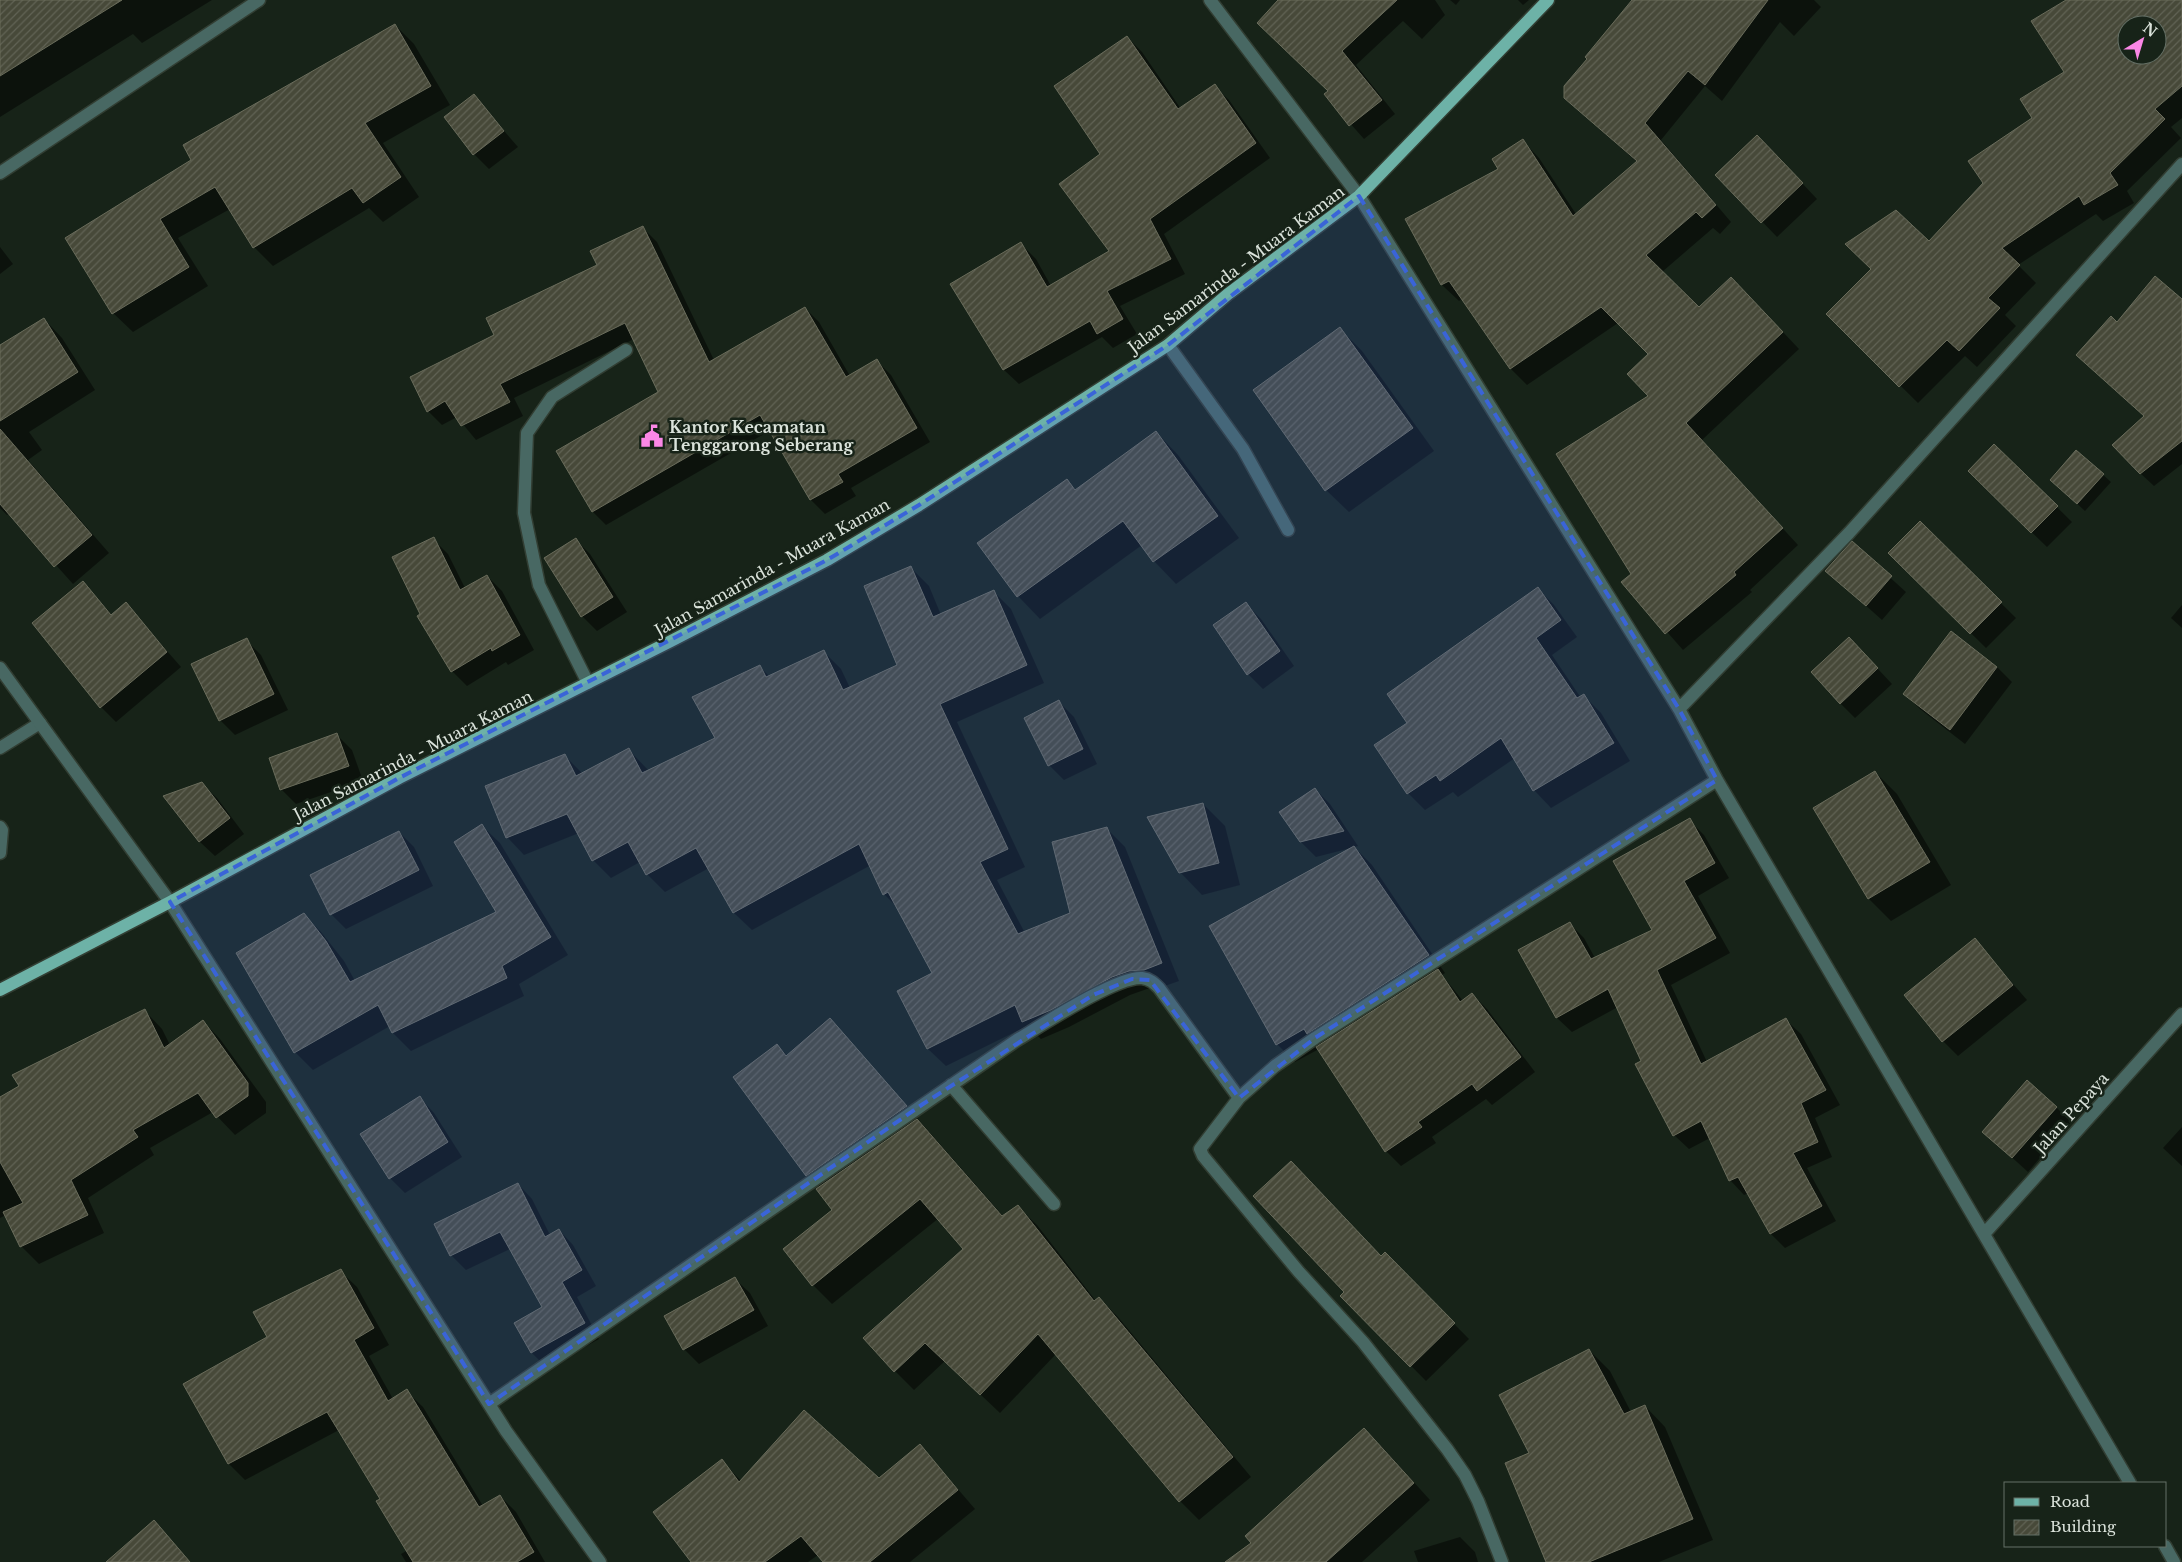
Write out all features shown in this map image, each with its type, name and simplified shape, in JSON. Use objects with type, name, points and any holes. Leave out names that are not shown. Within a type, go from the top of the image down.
[{"type":"main road","name":"Jalan Samarinda - Muara Kaman","points":[[0,990],[170,902],[399,778],[827,560],[920,504],[1168,345],[1228,294],[1358,196],[1548,0]]},
{"type":"street","points":[[0,173],[259,0]]},
{"type":"street","points":[[1210,0],[1358,196],[1679,709],[1717,780],[2129,1482]]},
{"type":"street","points":[[1679,709],[1849,532],[2182,164]]},
{"type":"street","points":[[1168,345],[1243,449],[1288,530]]},
{"type":"street","points":[[588,683],[539,585],[524,513],[527,433],[552,397],[626,350]]},
{"type":"street","points":[[0,668],[170,902],[506,1431],[600,1562]]},
{"type":"street","points":[[0,748],[40,723]]},
{"type":"street","points":[[1502,1562],[1478,1501],[1465,1475],[1447,1449],[1363,1342],[1299,1272],[1203,1156],[1200,1149],[1239,1098],[1275,1066],[1315,1038],[1717,780]]},
{"type":"street","points":[[0,827],[2,830],[0,853]]},
{"type":"street","points":[[489,1404],[1017,1040],[1093,995],[1132,979],[1142,978],[1150,980],[1159,988],[1239,1098]]},
{"type":"street","name":"Jalan Pepaya","points":[[1984,1234],[2182,1014]]},
{"type":"street","points":[[951,1086],[1054,1204]]},
{"type":"street","points":[[2166,1547],[2174,1562]]},
{"type":"highlighted area","points":[[1359,196],[1679,709],[1717,780],[1315,1038],[1239,1098],[1150,980],[1132,979],[1093,995],[923,1104],[489,1404],[170,902],[399,778],[827,560],[919,505],[1168,345]]},
{"type":"building","points":[[0,0],[122,0],[0,76]]},
{"type":"building","points":[[1278,0],[1397,0],[1342,51],[1382,100],[1349,126],[1324,94],[1328,91],[1257,23]]},
{"type":"building","points":[[1632,0],[1768,0],[1705,85],[1688,71],[1645,123],[1716,205],[1702,218],[1696,212],[1646,255],[1699,307],[1731,277],[1783,332],[1686,423],[1783,528],[1734,572],[1736,575],[1665,634],[1621,582],[1631,574],[1556,454],[1648,396],[1627,374],[1648,354],[1601,307],[1510,369],[1449,281],[1441,285],[1405,219],[1498,169],[1492,159],[1523,139],[1573,216],[1637,161],[1564,98],[1564,86],[1587,59],[1585,57]]},
{"type":"building","points":[[2066,0],[2182,0],[2182,86],[2155,109],[2165,119],[2110,173],[2118,185],[2084,205],[2079,196],[2002,248],[2020,265],[1988,298],[2000,308],[1959,351],[1947,340],[1899,387],[1826,314],[1871,269],[1845,244],[1896,210],[1929,241],[1983,183],[1968,161],[2032,118],[2020,99],[2064,72],[2031,21]]},
{"type":"building","points":[[395,24],[431,86],[365,123],[401,177],[363,203],[352,188],[253,248],[215,187],[160,219],[189,267],[112,314],[65,238],[191,160],[183,145]]},
{"type":"building","points":[[1127,36],[1178,109],[1215,84],[1256,143],[1150,219],[1171,259],[1107,291],[1123,319],[1097,334],[1090,321],[1003,370],[950,284],[1021,242],[1047,287],[1109,251],[1059,184],[1100,154],[1054,86]]},
{"type":"building","points":[[474,94],[504,131],[473,155],[444,117]]},
{"type":"building","points":[[1757,135],[1803,183],[1761,223],[1715,175]]},
{"type":"building","points":[[643,226],[709,362],[805,307],[846,377],[877,359],[917,428],[838,474],[843,482],[810,500],[760,415],[592,512],[556,451],[658,392],[625,323],[500,384],[510,402],[461,426],[445,401],[427,412],[410,377],[494,335],[486,318],[597,265],[590,251]]},
{"type":"building","points":[[2155,276],[2182,299],[2182,441],[2140,474],[2112,445],[2144,416],[2076,355],[2111,316],[2117,322]]},
{"type":"building","points":[[44,318],[78,372],[0,421],[0,345]]},
{"type":"building","points":[[1340,327],[1413,428],[1325,491],[1253,390]]},
{"type":"building","points":[[0,429],[92,535],[54,567],[0,504]]},
{"type":"building","points":[[1156,431],[1218,516],[1153,562],[1123,521],[1017,597],[977,543],[1067,479],[1075,490]]},
{"type":"building","points":[[1994,444],[2058,506],[2031,533],[1968,471]]},
{"type":"building","points":[[2076,450],[2104,474],[2077,504],[2050,480]]},
{"type":"building","points":[[1920,521],[2002,602],[1970,634],[1888,553]]},
{"type":"building","points":[[434,537],[460,590],[487,575],[520,635],[492,651],[491,648],[451,672],[417,616],[420,614],[392,557]]},
{"type":"building","points":[[576,538],[613,597],[581,617],[544,558]]},
{"type":"building","points":[[1852,541],[1892,576],[1866,606],[1825,571]]},
{"type":"building","points":[[911,566],[933,617],[994,590],[1027,665],[940,704],[1008,849],[980,862],[1018,934],[1070,913],[1052,842],[1107,827],[1162,963],[1144,970],[1129,971],[1112,977],[1051,1010],[1022,1022],[1015,1005],[927,1049],[897,991],[932,973],[888,892],[883,895],[859,844],[733,913],[696,848],[646,875],[628,842],[592,861],[567,814],[506,838],[485,786],[565,754],[576,776],[629,748],[642,773],[715,738],[692,697],[760,665],[766,677],[824,650],[843,690],[897,665],[864,586]]},
{"type":"building","points":[[83,581],[111,615],[126,602],[167,652],[100,708],[32,623]]},
{"type":"building","points":[[1538,587],[1561,620],[1536,638],[1577,698],[1584,694],[1614,743],[1533,791],[1501,738],[1440,781],[1436,775],[1407,794],[1374,745],[1407,723],[1387,694]]},
{"type":"building","points":[[1246,602],[1280,651],[1247,675],[1213,625]]},
{"type":"building","points":[[1951,631],[1997,667],[1950,730],[1903,694]]},
{"type":"building","points":[[1849,637],[1878,668],[1840,704],[1811,672]]},
{"type":"building","points":[[247,638],[274,694],[219,721],[191,664]]},
{"type":"building","points":[[1059,700],[1083,749],[1048,766],[1024,718]]},
{"type":"building","points":[[337,733],[349,766],[280,790],[269,758]]},
{"type":"building","points":[[1875,771],[1930,862],[1868,899],[1813,808]]},
{"type":"building","points":[[202,782],[230,818],[199,842],[163,796]]},
{"type":"building","points":[[1315,788],[1344,831],[1300,842],[1279,812]]},
{"type":"building","points":[[1203,803],[1219,863],[1179,873],[1147,817]]},
{"type":"building","points":[[1690,818],[1715,863],[1684,881],[1716,938],[1657,970],[1701,1064],[1786,1018],[1826,1090],[1801,1103],[1818,1142],[1793,1153],[1822,1206],[1770,1234],[1738,1177],[1729,1181],[1701,1121],[1673,1136],[1635,1064],[1641,1061],[1608,989],[1556,1018],[1518,950],[1570,922],[1591,959],[1652,930],[1613,861]]},
{"type":"building","points":[[482,824],[551,937],[502,966],[507,978],[392,1033],[378,1005],[294,1053],[236,953],[304,913],[326,941],[350,982],[496,912],[454,842]]},
{"type":"building","points":[[399,831],[419,870],[330,915],[310,875]]},
{"type":"building","points":[[1354,846],[1429,955],[1307,1034],[1304,1029],[1276,1045],[1209,926]]},
{"type":"building","points":[[1975,938],[2013,985],[1942,1042],[1904,995]]},
{"type":"building","points":[[1438,969],[1460,1002],[1472,993],[1521,1057],[1477,1091],[1472,1084],[1418,1122],[1422,1127],[1385,1152],[1316,1047]]},
{"type":"building","points":[[145,1009],[164,1048],[203,1020],[248,1083],[248,1096],[216,1118],[198,1093],[133,1130],[138,1137],[71,1180],[88,1215],[20,1247],[3,1212],[23,1203],[0,1162],[0,1097],[19,1086],[12,1075]]},
{"type":"building","points":[[830,1018],[907,1106],[806,1176],[733,1077],[777,1044],[786,1056]]},
{"type":"building","points":[[2027,1080],[2057,1107],[2012,1158],[1982,1132]]},
{"type":"building","points":[[420,1096],[448,1142],[389,1179],[360,1134]]},
{"type":"building","points":[[917,1119],[1002,1216],[1018,1205],[1094,1301],[1099,1297],[1233,1457],[1179,1502],[1038,1334],[980,1395],[925,1343],[894,1372],[863,1338],[963,1249],[920,1199],[812,1286],[783,1249],[832,1210],[816,1189]]},
{"type":"building","points":[[1291,1161],[1381,1256],[1385,1252],[1455,1323],[1410,1367],[1340,1296],[1344,1292],[1253,1196]]},
{"type":"building","points":[[518,1183],[545,1237],[559,1229],[582,1270],[562,1282],[585,1323],[531,1353],[514,1323],[542,1307],[500,1232],[450,1256],[434,1224]]},
{"type":"building","points":[[341,1269],[374,1328],[354,1340],[388,1401],[407,1389],[479,1507],[500,1495],[534,1552],[517,1562],[413,1562],[376,1501],[380,1499],[327,1412],[228,1464],[183,1384],[267,1337],[253,1312]]},
{"type":"building","points":[[735,1277],[754,1310],[683,1350],[664,1316]]},
{"type":"building","points":[[1589,1349],[1624,1414],[1645,1405],[1693,1519],[1589,1562],[1546,1562],[1505,1463],[1529,1453],[1499,1395]]},
{"type":"building","points":[[804,1410],[879,1478],[920,1444],[958,1490],[870,1562],[823,1562],[801,1536],[765,1562],[691,1562],[653,1512],[722,1459],[739,1482]]},
{"type":"building","points":[[1364,1428],[1414,1483],[1326,1562],[1225,1562],[1251,1543],[1245,1536]]},
{"type":"building","points":[[154,1520],[190,1562],[106,1562]]},
{"type":"place","name":"Kantor Kecamatan Tenggarong Seberang","points":[[652,436]]}]
